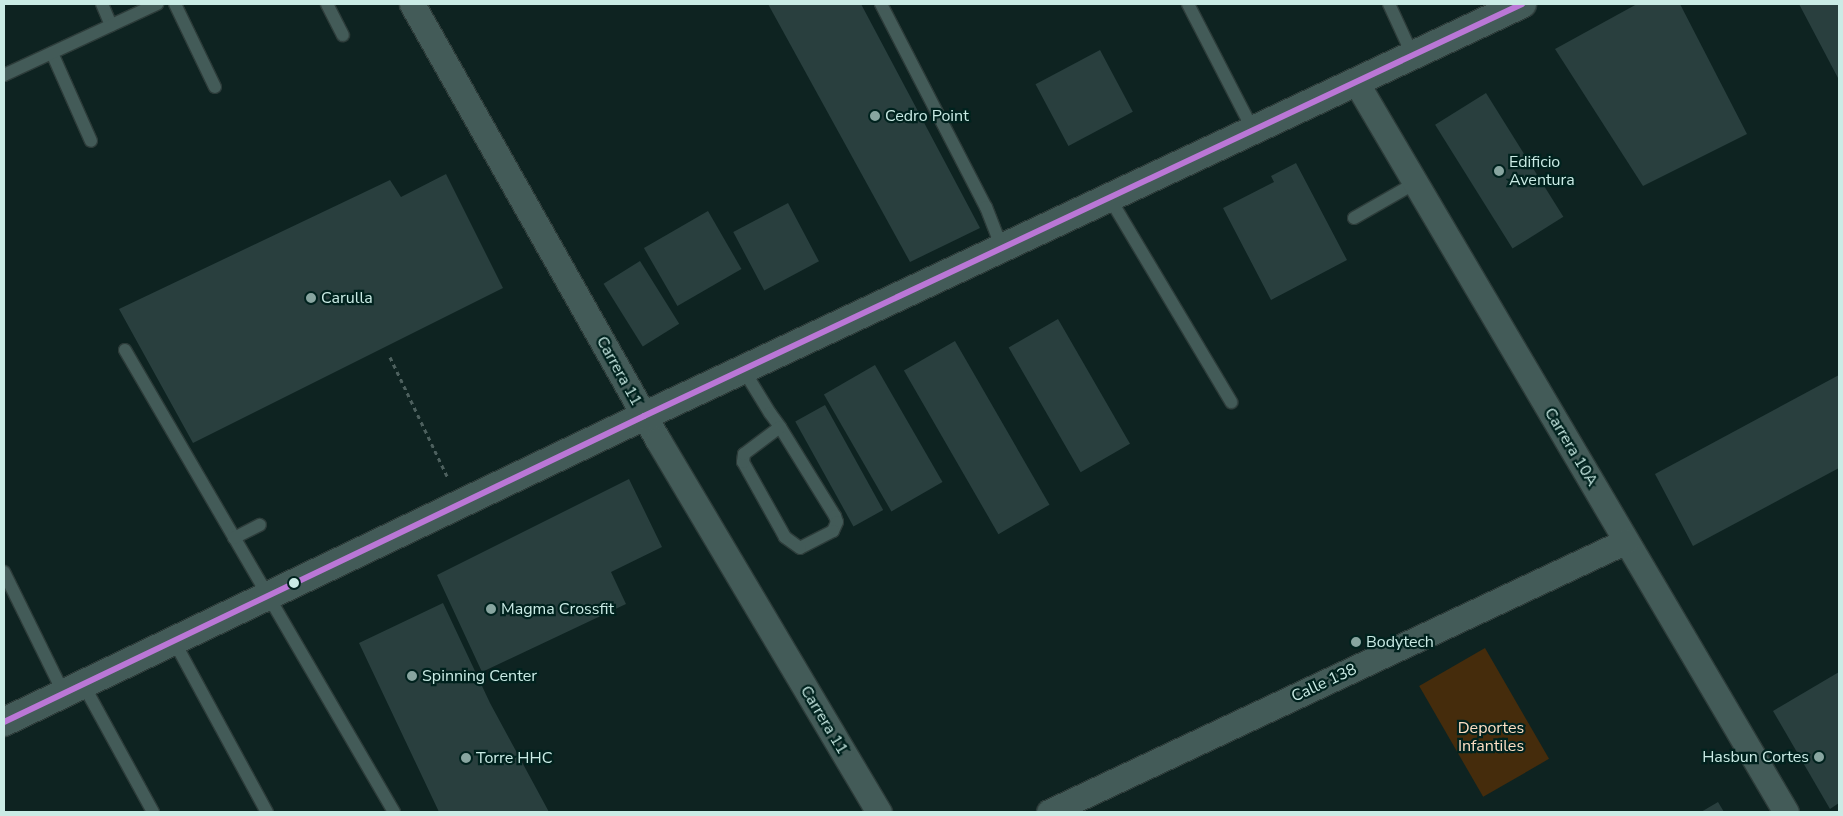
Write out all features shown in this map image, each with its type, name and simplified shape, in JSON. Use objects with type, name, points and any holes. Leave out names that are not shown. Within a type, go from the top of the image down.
[{"type":"street","name":"Carrera 11","points":[[412,4],[644,416],[878,812]]},
{"type":"street","points":[[4,722],[743,369],[1413,56],[1494,10],[1522,4]]},
{"type":"street","name":"Carrera 10A","points":[[1356,82],[1786,812]]},
{"type":"street","name":"Calle 138","points":[[1049,812],[1626,541]]},
{"type":"lane","points":[[102,4],[111,25]]},
{"type":"lane","points":[[4,75],[157,4]]},
{"type":"lane","points":[[175,4],[215,87]]},
{"type":"lane","points":[[326,4],[343,35]]},
{"type":"lane","points":[[881,4],[986,207],[1002,248]]},
{"type":"lane","points":[[1188,4],[1253,130]]},
{"type":"lane","points":[[1389,4],[1413,56]]},
{"type":"lane","points":[[52,53],[91,141]]},
{"type":"lane","points":[[1354,218],[1415,183]]},
{"type":"lane","points":[[1109,197],[1231,402]]},
{"type":"lane","points":[[125,350],[394,812]]},
{"type":"lane","points":[[743,369],[780,427],[837,522],[833,531],[800,548],[785,537],[743,462],[744,454],[780,427]]},
{"type":"lane","points":[[234,538],[260,525]]},
{"type":"lane","points":[[4,572],[73,689],[153,812]]},
{"type":"lane","points":[[174,641],[267,812]]},
{"type":"path","points":[[390,357],[451,485]]},
{"type":"green space","name":"Deportes Infantiles","points":[[1485,648],[1549,759],[1483,797],[1419,686]]},
{"type":"building","name":"Cedro Point","points":[[768,4],[861,4],[980,228],[910,262]]},
{"type":"building","points":[[1637,4],[1680,4],[1747,134],[1643,186],[1555,49]]},
{"type":"building","points":[[1799,4],[1839,4],[1838,78]]},
{"type":"building","points":[[1100,50],[1133,112],[1068,146],[1036,84]]},
{"type":"building","name":"Edificio Aventura","points":[[1486,93],[1563,217],[1512,249],[1435,125]]},
{"type":"building","points":[[1296,163],[1347,260],[1271,300],[1223,208],[1274,182],[1271,176]]},
{"type":"building","name":"Carulla","points":[[446,174],[503,288],[193,443],[119,309],[390,180],[401,197]]},
{"type":"building","points":[[788,203],[819,261],[764,290],[733,232]]},
{"type":"building","points":[[708,211],[742,269],[677,306],[644,248]]},
{"type":"building","points":[[640,261],[679,324],[643,347],[604,284]]},
{"type":"building","points":[[1058,319],[1130,444],[1081,472],[1009,348]]},
{"type":"building","points":[[955,341],[1050,505],[998,534],[904,370]]},
{"type":"building","points":[[875,365],[942,482],[891,511],[824,394]]},
{"type":"building","points":[[1839,375],[1839,468],[1693,546],[1655,474]]},
{"type":"building","points":[[825,405],[883,510],[853,526],[795,421]]},
{"type":"building","points":[[629,479],[662,547],[611,572],[626,604],[482,672],[437,575]]},
{"type":"building","name":"Torre HHC","points":[[443,603],[490,703],[549,812],[439,812],[359,643]]},
{"type":"building","name":"Hasbun Cortes","points":[[1839,672],[1839,803],[1830,809],[1773,711]]},
{"type":"building","points":[[1718,802],[1724,812],[1701,812]]},
{"type":"transit line","points":[[4,722],[644,416],[1522,4]]},
{"type":"place","name":"Cedro Point","points":[[875,116]]},
{"type":"place","name":"Edificio Aventura","points":[[1499,171]]},
{"type":"place","name":"Carulla","points":[[311,298]]},
{"type":"place","name":"Magma Crossfit","points":[[491,609]]},
{"type":"place","name":"Bodytech","points":[[1356,642]]},
{"type":"place","name":"Spinning Center","points":[[412,676]]},
{"type":"place","name":"Hasbun Cortes","points":[[1819,757]]},
{"type":"place","name":"Torre HHC","points":[[466,758]]}]
